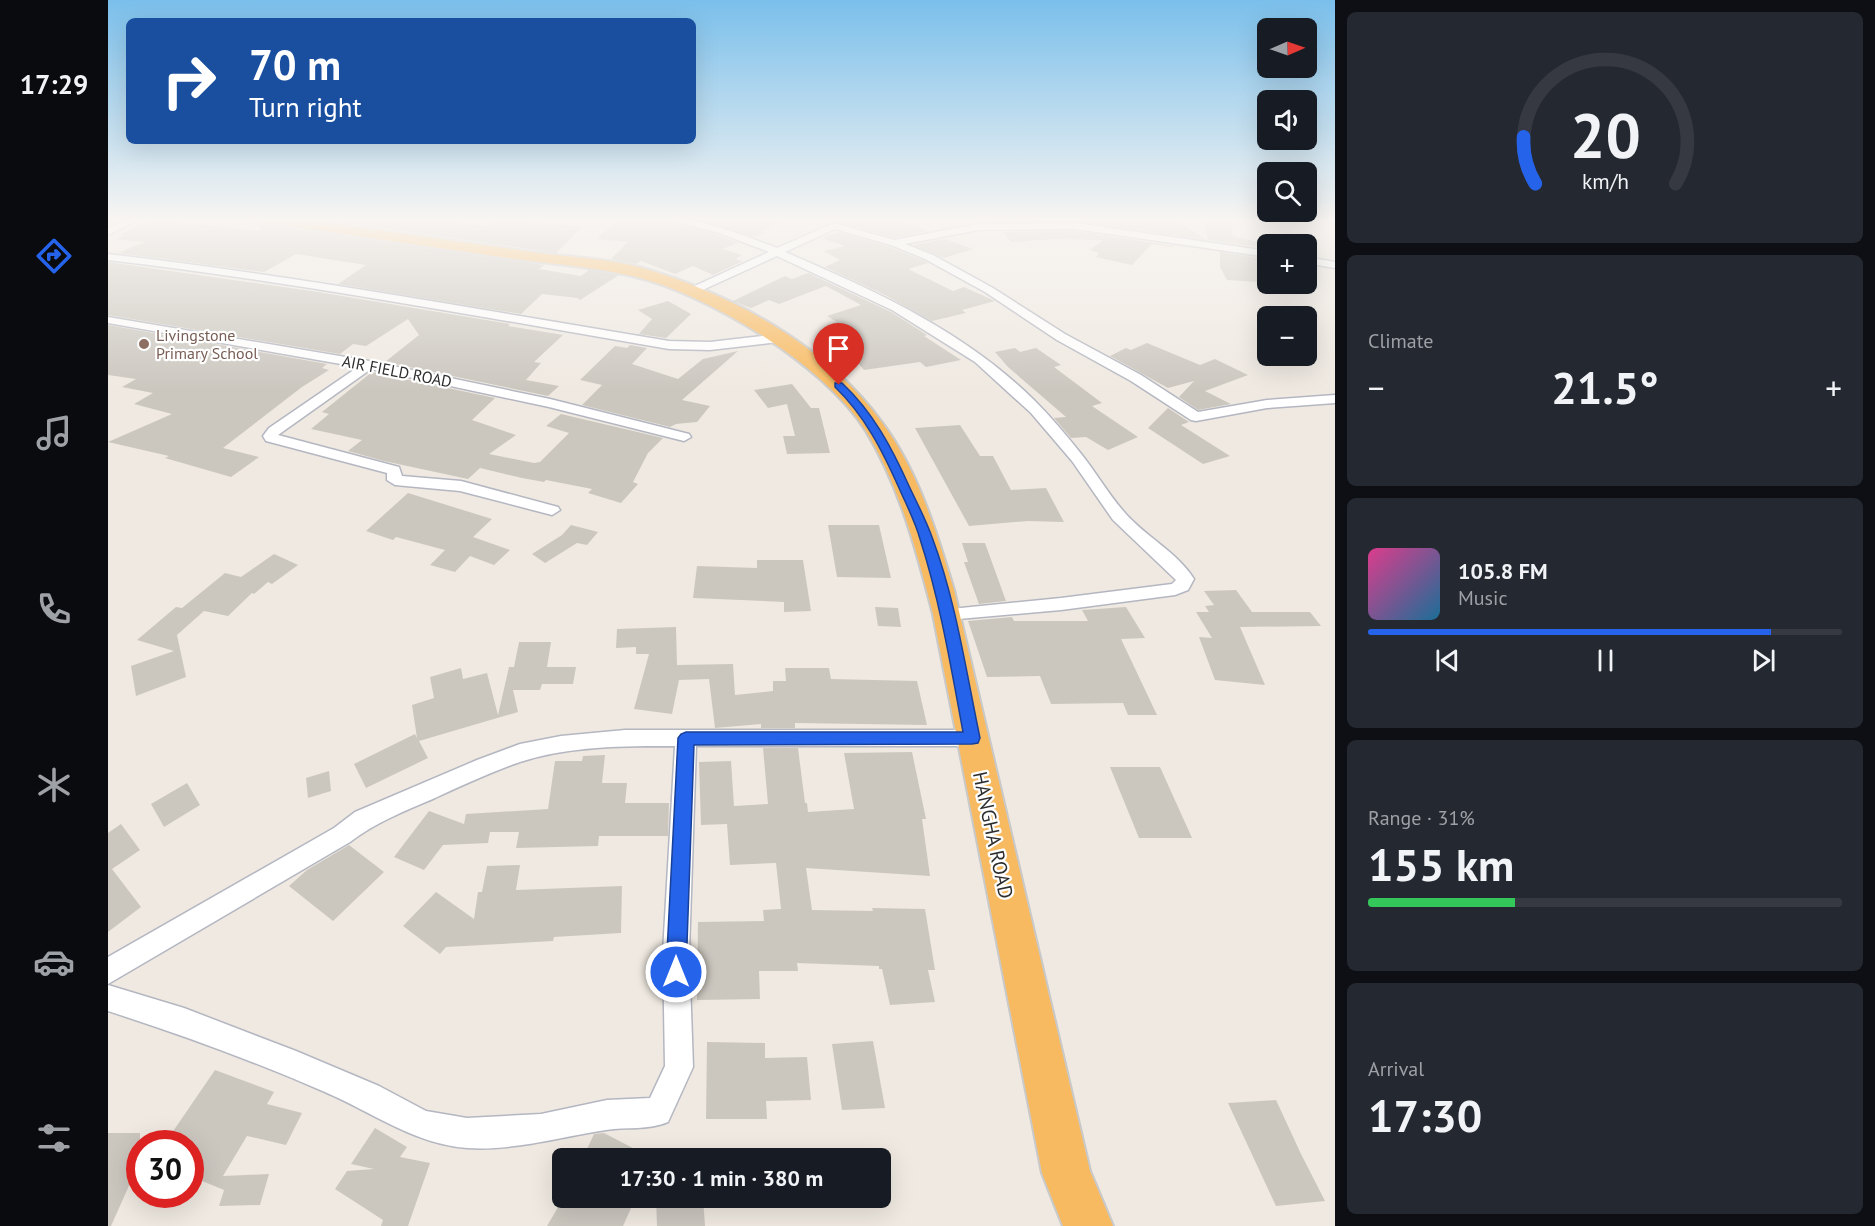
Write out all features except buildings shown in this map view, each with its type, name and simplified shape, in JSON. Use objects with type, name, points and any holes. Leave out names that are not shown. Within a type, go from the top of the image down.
[{"type":"highway","name":"HANGHA ROAD","points":[[650,276],[692,291],[778,338],[826,373],[851,397],[875,428],[892,460],[926,537],[947,614],[1066,1173],[1088,1226]]},
{"type":"street","points":[[254,276],[669,345],[710,346],[778,338]]},
{"type":"street","points":[[692,291],[725,276]]},
{"type":"street","points":[[830,276],[906,313],[946,336],[981,361],[1028,402],[1076,458],[1126,524],[1151,549],[1179,570],[1185,579],[1182,586],[1175,589],[1120,598],[1052,607],[947,614]]},
{"type":"street","points":[[964,276],[997,294],[1061,337],[1136,378],[1196,417],[1267,404],[1335,399]]},
{"type":"street","name":"AIR FIELD ROAD","points":[[108,320],[369,365],[550,403],[684,437]]},
{"type":"street","points":[[369,365],[274,431],[271,438],[394,470],[395,480],[461,486],[552,510]]},
{"type":"street","points":[[108,971],[169,937],[284,866],[342,835],[363,819],[520,753],[561,744],[626,738],[972,738]]},
{"type":"street","points":[[108,998],[184,1022],[296,1065],[369,1096],[422,1125],[467,1133],[541,1129],[607,1115],[657,1112],[679,1066],[676,952],[686,738]]},
{"type":"place","name":"Livingstone Primary School","points":[[144,344]]},
{"type":"route","points":[[676,972],[686,738],[972,738],[947,614],[926,537],[892,460],[875,428],[839,385]]}]
